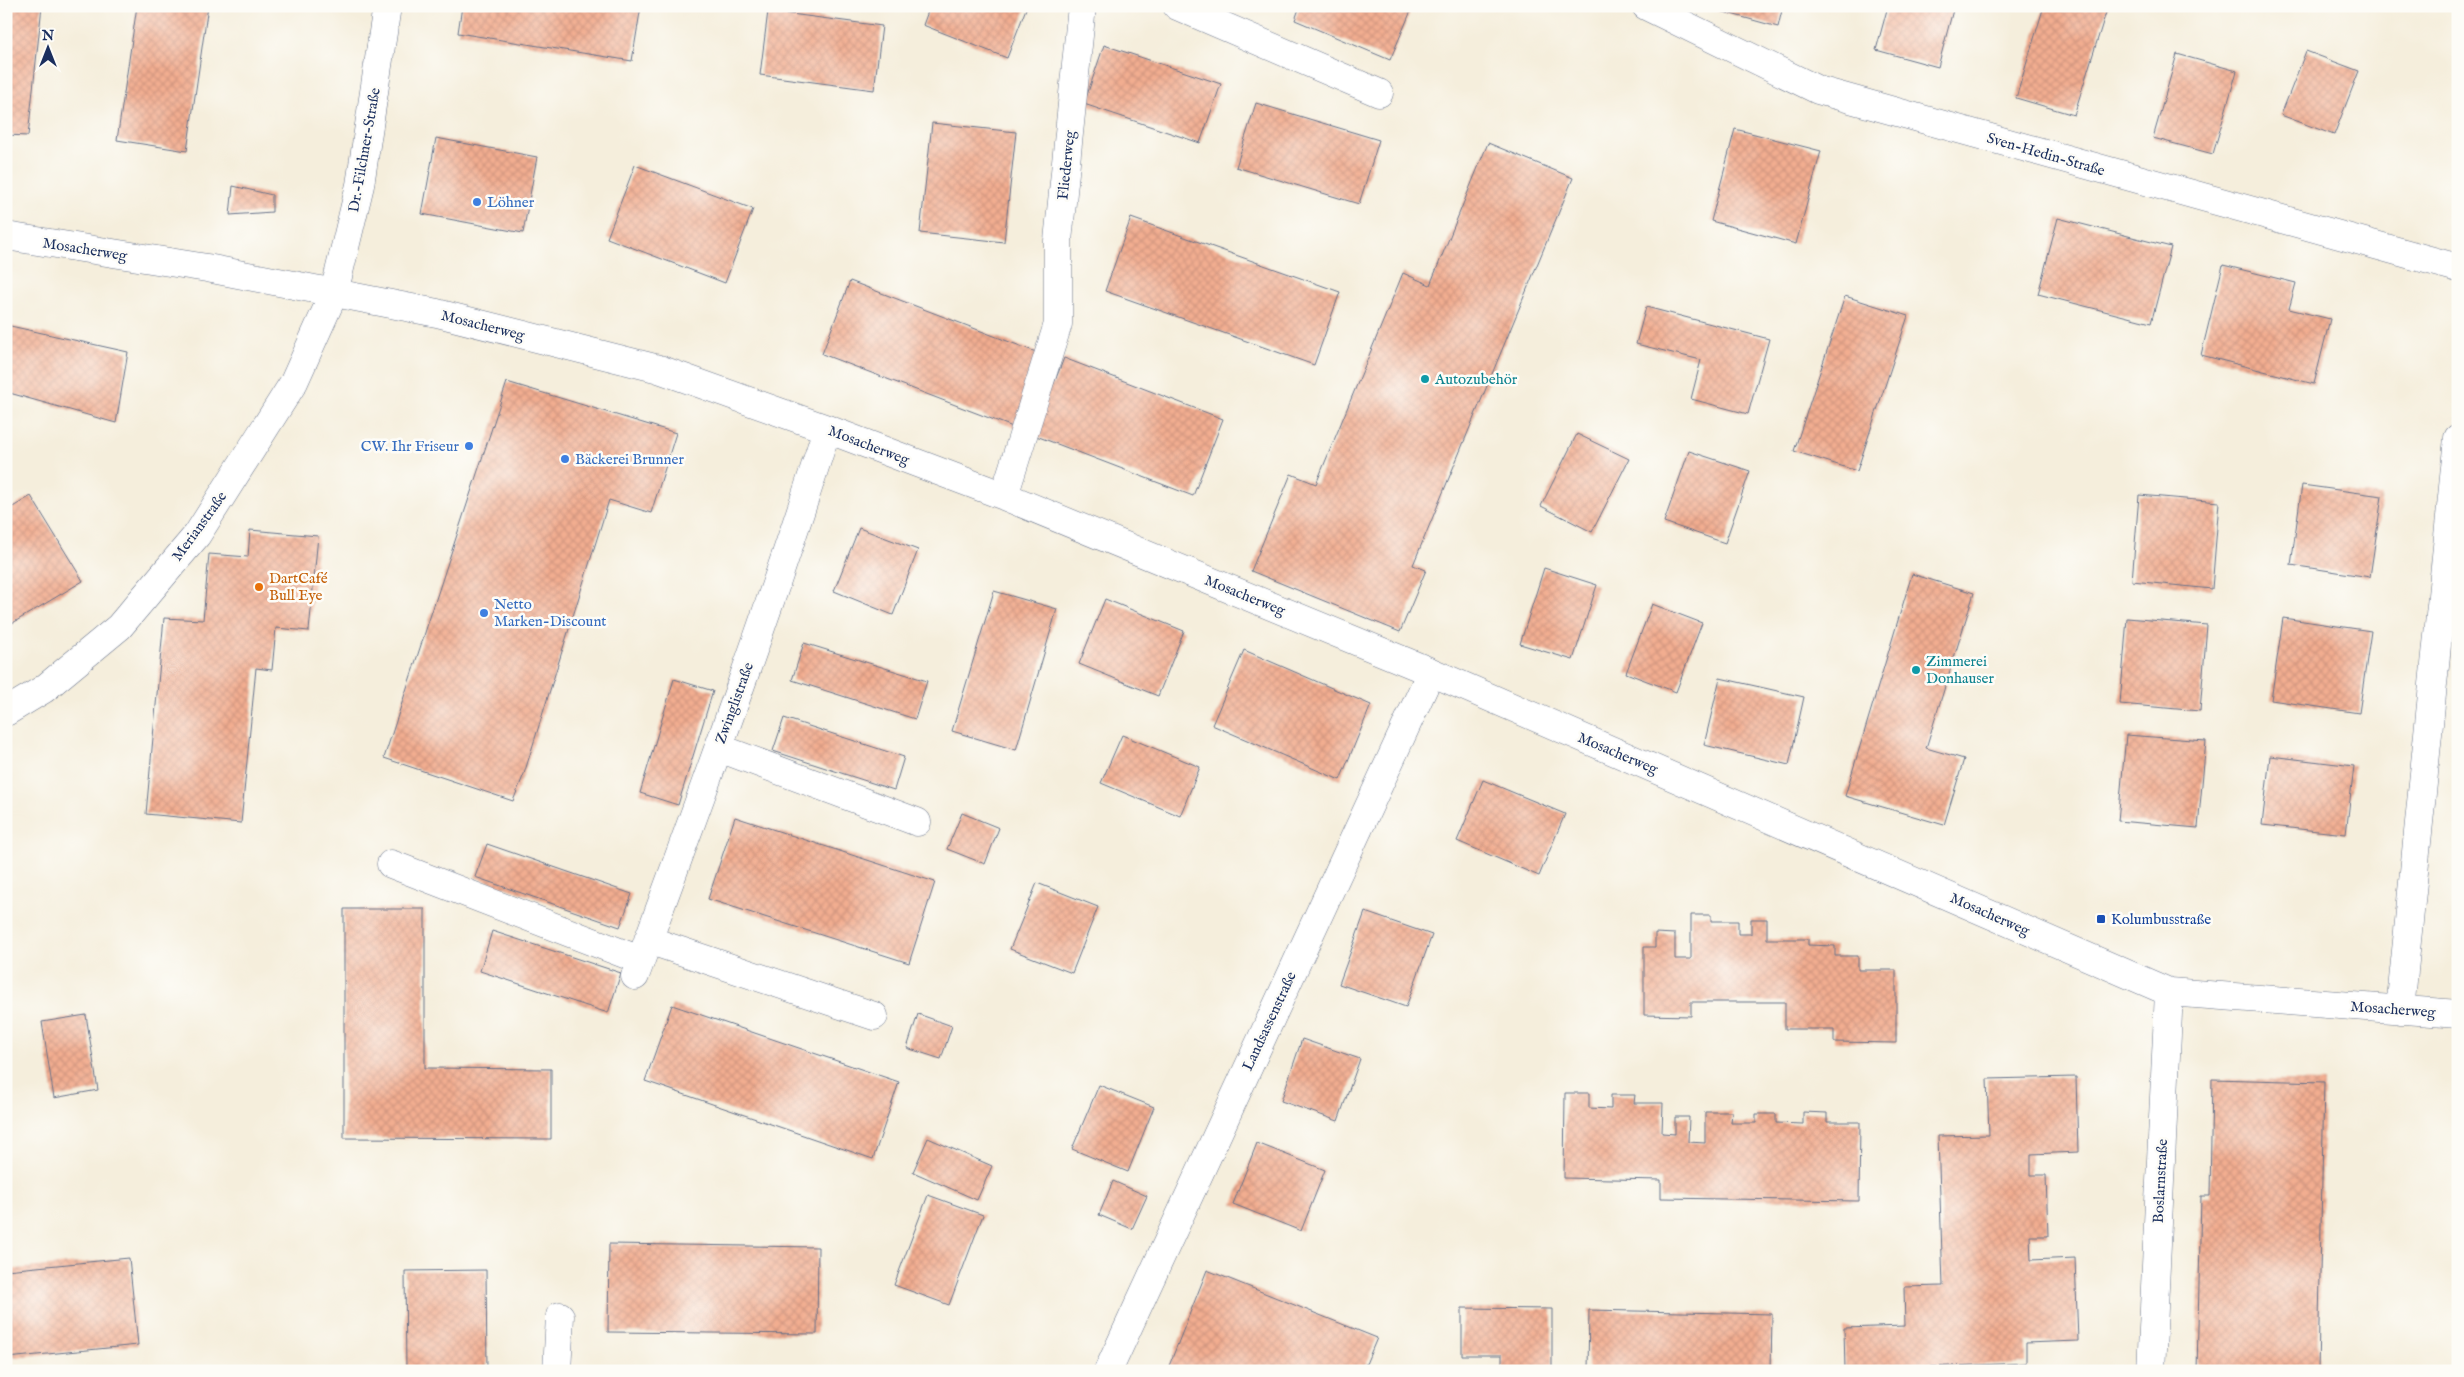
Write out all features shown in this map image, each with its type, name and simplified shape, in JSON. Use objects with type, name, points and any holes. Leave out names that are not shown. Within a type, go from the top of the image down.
[{"type":"street","name":"Dr.-Filchner-Straße","points":[[334,293],[360,186],[387,6]]},
{"type":"street","name":"Fliederweg","points":[[1004,496],[1058,324],[1058,241],[1082,6]]},
{"type":"street","points":[[1177,6],[1380,93]]},
{"type":"street","name":"Sven-Hedin-Straße","points":[[1646,6],[1818,90],[2458,268]]},
{"type":"street","name":"Mosacherweg","points":[[6,236],[207,268],[437,313],[659,369],[827,429],[1004,496],[1431,672],[2169,992],[2458,1014]]},
{"type":"street","name":"Merianstraße","points":[[6,712],[44,689],[119,627],[197,535],[294,382],[334,293]]},
{"type":"street","name":"Zwinglistraße","points":[[641,959],[719,748],[789,549],[827,429]]},
{"type":"street","points":[[2400,1010],[2458,438]]},
{"type":"street","name":"Landsassenstraße","points":[[1108,1371],[1431,672]]},
{"type":"street","points":[[719,748],[917,822]]},
{"type":"street","points":[[391,864],[641,959],[874,1016]]},
{"type":"street","name":"Boslarnstraße","points":[[2151,1371],[2169,992]]},
{"type":"street","points":[[557,1371],[560,1316]]},
{"type":"building","points":[[6,6],[42,6],[28,136],[6,135]]},
{"type":"building","points":[[137,6],[208,6],[187,151],[117,140]]},
{"type":"building","points":[[462,6],[641,6],[632,61],[458,33]]},
{"type":"building","points":[[930,6],[1027,6],[1007,58],[923,25]]},
{"type":"building","points":[[1300,6],[1413,6],[1390,60],[1295,20]]},
{"type":"building","points":[[1702,6],[1783,6],[1778,27]]},
{"type":"building","points":[[1888,6],[1954,6],[1938,67],[1876,50]]},
{"type":"building","points":[[2044,6],[2108,6],[2074,115],[2016,98]]},
{"type":"building","points":[[768,11],[882,26],[874,90],[760,75]]},
{"type":"building","points":[[1104,45],[1221,84],[1200,143],[1084,104]]},
{"type":"building","points":[[2306,51],[2359,71],[2334,135],[2281,115]]},
{"type":"building","points":[[2177,54],[2237,71],[2213,154],[2153,138]]},
{"type":"building","points":[[1256,103],[1379,140],[1359,204],[1236,167]]},
{"type":"building","points":[[932,123],[1016,132],[1004,242],[920,233]]},
{"type":"building","points":[[1735,129],[1821,151],[1796,244],[1711,221]]},
{"type":"building","points":[[436,138],[537,157],[523,233],[422,214]]},
{"type":"building","name":"Autozubehör","points":[[1488,143],[1573,178],[1413,565],[1426,570],[1400,632],[1251,571],[1291,474],[1316,484],[1403,273],[1430,285]]},
{"type":"building","points":[[635,165],[753,209],[725,283],[607,238]]},
{"type":"building","points":[[233,186],[272,195],[272,212],[230,215]]},
{"type":"building","points":[[1131,218],[1340,292],[1314,365],[1105,291]]},
{"type":"building","points":[[2058,218],[2171,247],[2151,323],[2038,294]]},
{"type":"building","points":[[2223,265],[2296,283],[2289,309],[2330,319],[2314,384],[2201,355]]},
{"type":"building","points":[[850,281],[1036,352],[1053,386],[1064,358],[1223,419],[1193,496],[822,354]]},
{"type":"building","points":[[1845,296],[1908,316],[1857,471],[1794,451]]},
{"type":"building","points":[[1646,307],[1769,339],[1748,414],[1691,399],[1701,360],[1636,344]]},
{"type":"building","points":[[6,325],[128,352],[116,423],[6,392]]},
{"type":"building","points":[[507,382],[676,433],[651,513],[609,500],[524,774],[513,801],[384,758]]},
{"type":"building","points":[[1577,434],[1629,459],[1592,532],[1541,506]]},
{"type":"building","points":[[1689,451],[1750,471],[1725,543],[1664,522]]},
{"type":"building","points":[[2302,485],[2382,496],[2370,577],[2291,565]]},
{"type":"building","points":[[2139,495],[2219,502],[2212,589],[2132,581]]},
{"type":"building","points":[[31,496],[83,581],[6,627],[6,511]]},
{"type":"building","points":[[859,528],[918,550],[893,615],[834,591]]},
{"type":"building","points":[[250,530],[318,536],[309,631],[276,628],[272,670],[256,668],[241,823],[146,814],[164,618],[203,620],[209,554],[248,557]]},
{"type":"building","points":[[1544,568],[1597,585],[1573,660],[1520,644]]},
{"type":"building","name":"Zimmerei Donhauser","points":[[1912,574],[1974,593],[1926,748],[1964,759],[1944,825],[1845,796]]},
{"type":"building","points":[[994,591],[1057,609],[1016,750],[952,731]]},
{"type":"building","points":[[1105,599],[1184,631],[1158,696],[1079,664]]},
{"type":"building","points":[[1652,604],[1702,623],[1676,692],[1626,673]]},
{"type":"building","points":[[2127,618],[2207,625],[2200,711],[2120,704]]},
{"type":"building","points":[[2283,618],[2371,631],[2359,713],[2271,700]]},
{"type":"building","points":[[804,643],[927,681],[915,719],[792,680]]},
{"type":"building","points":[[1244,650],[1371,705],[1340,780],[1212,725]]},
{"type":"building","points":[[1720,678],[1804,697],[1789,765],[1704,745]]},
{"type":"building","points":[[674,679],[713,691],[678,805],[640,793]]},
{"type":"building","points":[[784,718],[904,757],[894,790],[773,751]]},
{"type":"building","points":[[1122,735],[1200,767],[1180,816],[1101,783]]},
{"type":"building","points":[[2126,735],[2206,741],[2198,828],[2118,821]]},
{"type":"building","points":[[2270,756],[2354,766],[2346,834],[2262,825]]},
{"type":"building","points":[[1483,780],[1565,814],[1539,876],[1457,841]]},
{"type":"building","points":[[962,813],[999,828],[985,864],[947,849]]},
{"type":"building","points":[[735,817],[935,882],[909,963],[708,899]]},
{"type":"building","points":[[487,844],[632,894],[620,927],[475,877]]},
{"type":"building","points":[[1037,883],[1098,907],[1072,973],[1010,949]]},
{"type":"building","points":[[344,909],[425,909],[425,1068],[551,1069],[551,1139],[344,1138]]},
{"type":"building","points":[[1365,912],[1432,935],[1406,1007],[1339,984]]},
{"type":"building","points":[[1691,915],[1711,915],[1711,921],[1738,921],[1738,934],[1751,934],[1751,919],[1767,919],[1767,939],[1808,939],[1808,945],[1835,946],[1835,956],[1858,956],[1858,970],[1896,970],[1896,1043],[1834,1042],[1834,1029],[1785,1029],[1785,1002],[1691,1002],[1691,1016],[1644,1015],[1644,947],[1655,947],[1655,933],[1675,934],[1675,959],[1691,959]]},
{"type":"building","points":[[492,931],[621,973],[608,1013],[480,971]]},
{"type":"building","points":[[672,1005],[899,1082],[873,1159],[645,1081]]},
{"type":"building","points":[[918,1014],[952,1026],[941,1059],[907,1048]]},
{"type":"building","points":[[86,1015],[98,1090],[54,1098],[42,1022]]},
{"type":"building","points":[[1302,1039],[1360,1059],[1338,1121],[1281,1101]]},
{"type":"building","points":[[2076,1077],[2078,1152],[2031,1154],[2031,1175],[2046,1175],[2048,1236],[2030,1236],[2031,1260],[2075,1258],[2078,1341],[2026,1343],[2026,1363],[1927,1367],[1928,1371],[1845,1371],[1844,1328],[1905,1326],[1904,1287],[1943,1286],[1938,1136],[1989,1135],[1987,1079]]},
{"type":"building","points":[[2212,1079],[2324,1082],[2318,1371],[2197,1371],[2201,1196],[2210,1196]]},
{"type":"building","points":[[1099,1085],[1154,1107],[1128,1172],[1072,1149]]},
{"type":"building","points":[[1565,1093],[1589,1093],[1589,1108],[1611,1109],[1611,1095],[1635,1095],[1634,1103],[1663,1103],[1662,1133],[1675,1134],[1675,1117],[1689,1117],[1688,1142],[1705,1143],[1705,1112],[1732,1112],[1731,1123],[1756,1123],[1756,1114],[1776,1114],[1776,1123],[1803,1124],[1803,1112],[1827,1113],[1827,1122],[1860,1122],[1859,1201],[1661,1198],[1661,1180],[1564,1178]]},
{"type":"building","points":[[928,1138],[992,1166],[977,1200],[913,1172]]},
{"type":"building","points":[[1257,1143],[1325,1170],[1301,1231],[1233,1204]]},
{"type":"building","points":[[1113,1181],[1147,1196],[1132,1229],[1099,1215]]},
{"type":"building","points":[[928,1195],[983,1215],[949,1305],[894,1285]]},
{"type":"building","points":[[609,1244],[818,1247],[817,1334],[608,1332]]},
{"type":"building","points":[[129,1258],[138,1345],[7,1358],[6,1270]]},
{"type":"building","points":[[486,1270],[487,1371],[406,1371],[405,1271]]},
{"type":"building","points":[[1207,1270],[1377,1338],[1363,1371],[1167,1371]]},
{"type":"building","points":[[1462,1308],[1552,1309],[1552,1371],[1502,1371],[1502,1355],[1462,1355]]},
{"type":"building","points":[[1589,1310],[1772,1314],[1771,1371],[1588,1371]]},
{"type":"place","name":"Löhner","points":[[477,202]]},
{"type":"place","name":"Autozubehör","points":[[1425,379]]},
{"type":"place","name":"CW. Ihr Friseur","points":[[469,446]]},
{"type":"place","name":"Bäckerei Brunner","points":[[565,459]]},
{"type":"place","name":"DartCafé Bull Eye","points":[[259,587]]},
{"type":"place","name":"Netto Marken-Discount","points":[[484,613]]},
{"type":"place","name":"Zimmerei Donhauser","points":[[1916,670]]},
{"type":"place","name":"Kolumbusstraße","points":[[2101,919]]}]
